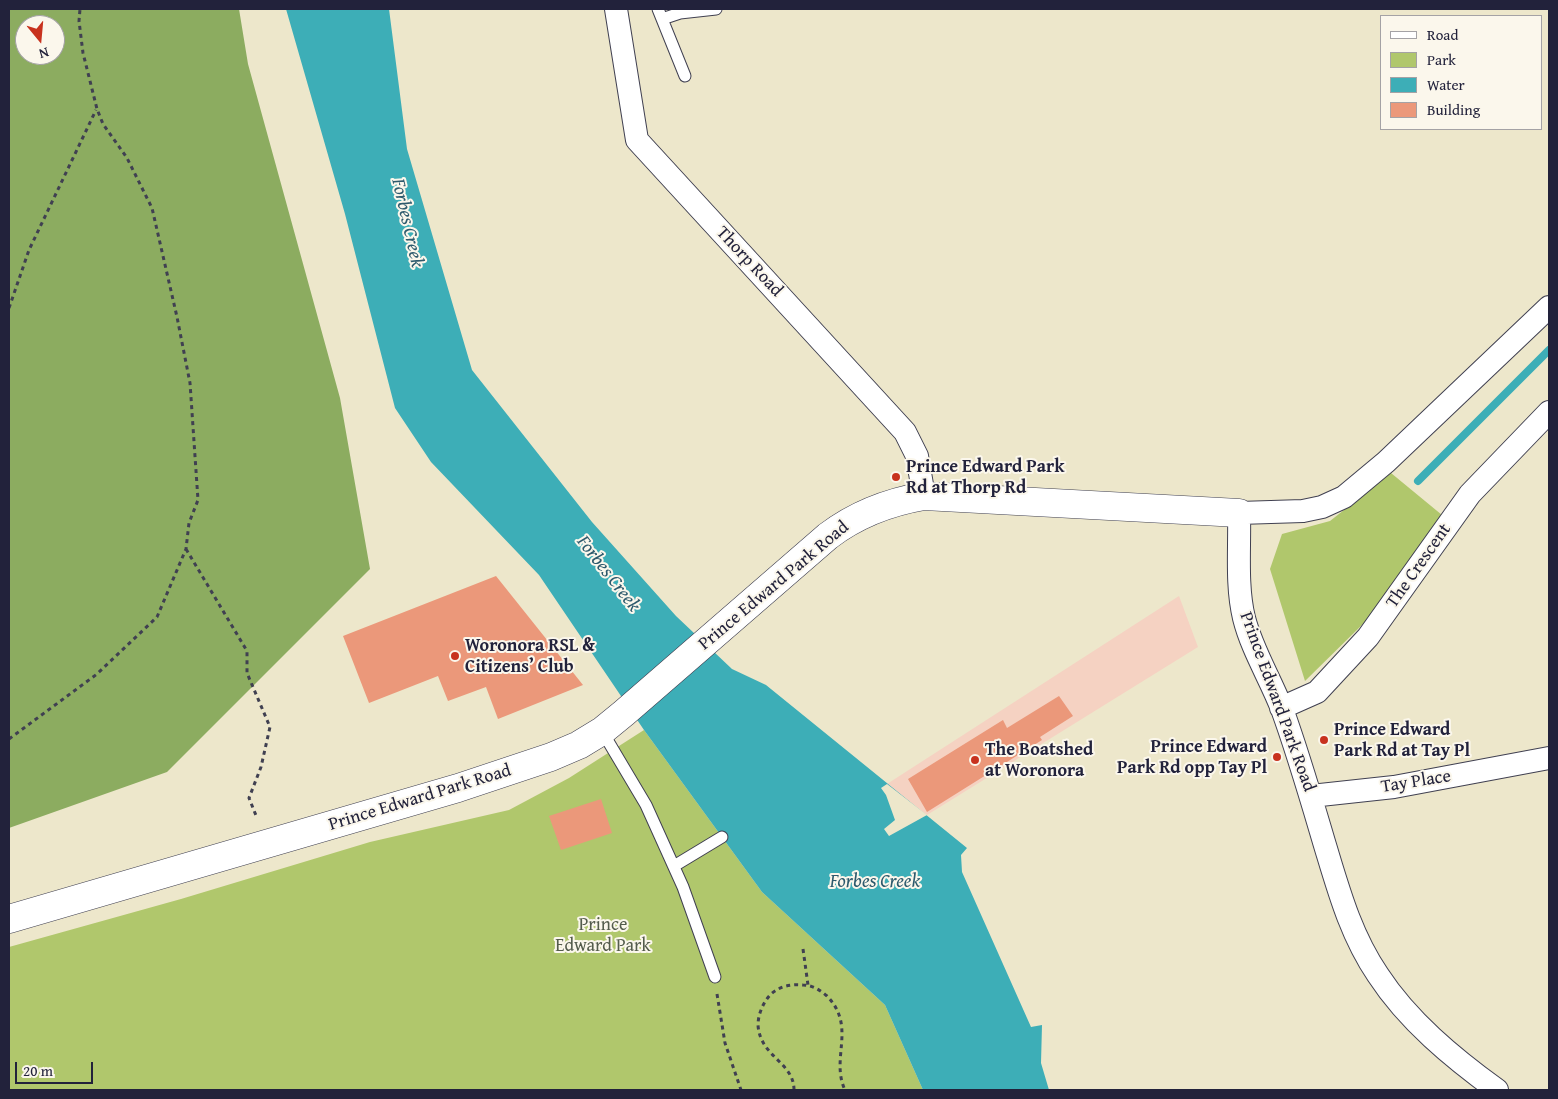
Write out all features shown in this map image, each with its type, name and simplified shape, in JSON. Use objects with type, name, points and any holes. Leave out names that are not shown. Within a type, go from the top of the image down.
[{"type":"street","name":"Thorp Road","points":[[616,9],[637,140],[905,432],[916,456],[924,496]]},
{"type":"street","points":[[1239,513],[1302,511],[1322,507],[1344,497],[1386,462],[1549,307]]},
{"type":"street","name":"The Crescent","points":[[1282,708],[1317,692],[1368,638],[1470,494],[1549,412]]},
{"type":"street","name":"Prince Edward Park Road","points":[[9,919],[458,788],[542,760],[579,745],[602,732],[839,528],[867,512],[892,503],[924,496],[1239,513],[1240,585],[1244,617],[1254,649],[1282,708],[1311,796],[1339,895],[1356,937],[1378,975],[1410,1015],[1438,1043],[1497,1090]]},
{"type":"street","name":"Tay Place","points":[[1311,796],[1394,787],[1549,758]]},
{"type":"lane","points":[[685,76],[660,14],[716,9]]},
{"type":"lane","points":[[602,732],[646,805],[674,866],[715,977]]},
{"type":"lane","points":[[674,866],[722,837]]},
{"type":"path","points":[[9,739],[97,674],[157,617],[186,550],[188,523],[198,500],[190,383],[152,208],[128,158],[103,124],[97,109],[83,53],[79,22],[80,9]]},
{"type":"path","points":[[9,308],[29,250],[97,109]]},
{"type":"path","points":[[186,550],[247,651],[247,673],[270,727],[261,767],[249,798],[269,844]]},
{"type":"path","points":[[803,949],[808,985]]},
{"type":"path","points":[[715,977],[725,1043],[741,1090]]},
{"type":"path","points":[[794,1090],[792,1077],[788,1070],[773,1058],[760,1036],[760,1014],[771,994],[792,984],[808,985],[822,992],[838,1012],[843,1027],[844,1041],[839,1072],[845,1090]]},
{"type":"shaded area","points":[[1179,596],[1198,647],[927,815],[887,784]]},
{"type":"green space","points":[[9,9],[239,9],[248,64],[340,398],[370,569],[167,772],[9,828]]},
{"type":"green space","points":[[1391,473],[1442,515],[1365,622],[1305,681],[1270,569],[1282,534],[1330,521]]},
{"type":"green space","name":"Prince Edward Park","points":[[644,730],[762,892],[885,1005],[923,1090],[9,1090],[9,947],[181,899],[370,842],[509,810],[569,778]]},
{"type":"water","name":"Forbes Creek","points":[[286,9],[389,9],[407,149],[472,370],[592,522],[676,616],[732,669],[766,685],[967,848],[961,855],[962,872],[1031,1027],[1042,1025],[1041,1063],[1049,1090],[923,1090],[885,1005],[762,892],[644,730],[539,575],[431,462],[395,408],[345,214]]},
{"type":"pier","points":[[887,784],[927,815],[889,836],[884,829],[895,820],[886,795],[881,788]]},
{"type":"building","name":"Woronora RSL & Citizens’ Club","points":[[496,576],[583,685],[498,719],[486,687],[448,701],[438,676],[369,703],[343,636]]},
{"type":"building","name":"The Boatshed at Woronora","points":[[1059,696],[1073,716],[1040,737],[1042,740],[927,812],[908,779],[1003,720],[1007,728]]},
{"type":"building","points":[[601,799],[612,833],[561,850],[549,816]]},
{"type":"waterway","points":[[1418,481],[1549,350]]},
{"type":"place","name":"Prince Edward Park Rd at Thorp Rd","points":[[896,477]]},
{"type":"place","name":"Woronora RSL & Citizens’ Club","points":[[455,656]]},
{"type":"place","name":"Prince Edward Park Rd at Tay Pl","points":[[1324,740]]},
{"type":"place","name":"Prince Edward Park Rd opp Tay Pl","points":[[1277,757]]},
{"type":"place","name":"The Boatshed at Woronora","points":[[975,760]]}]
